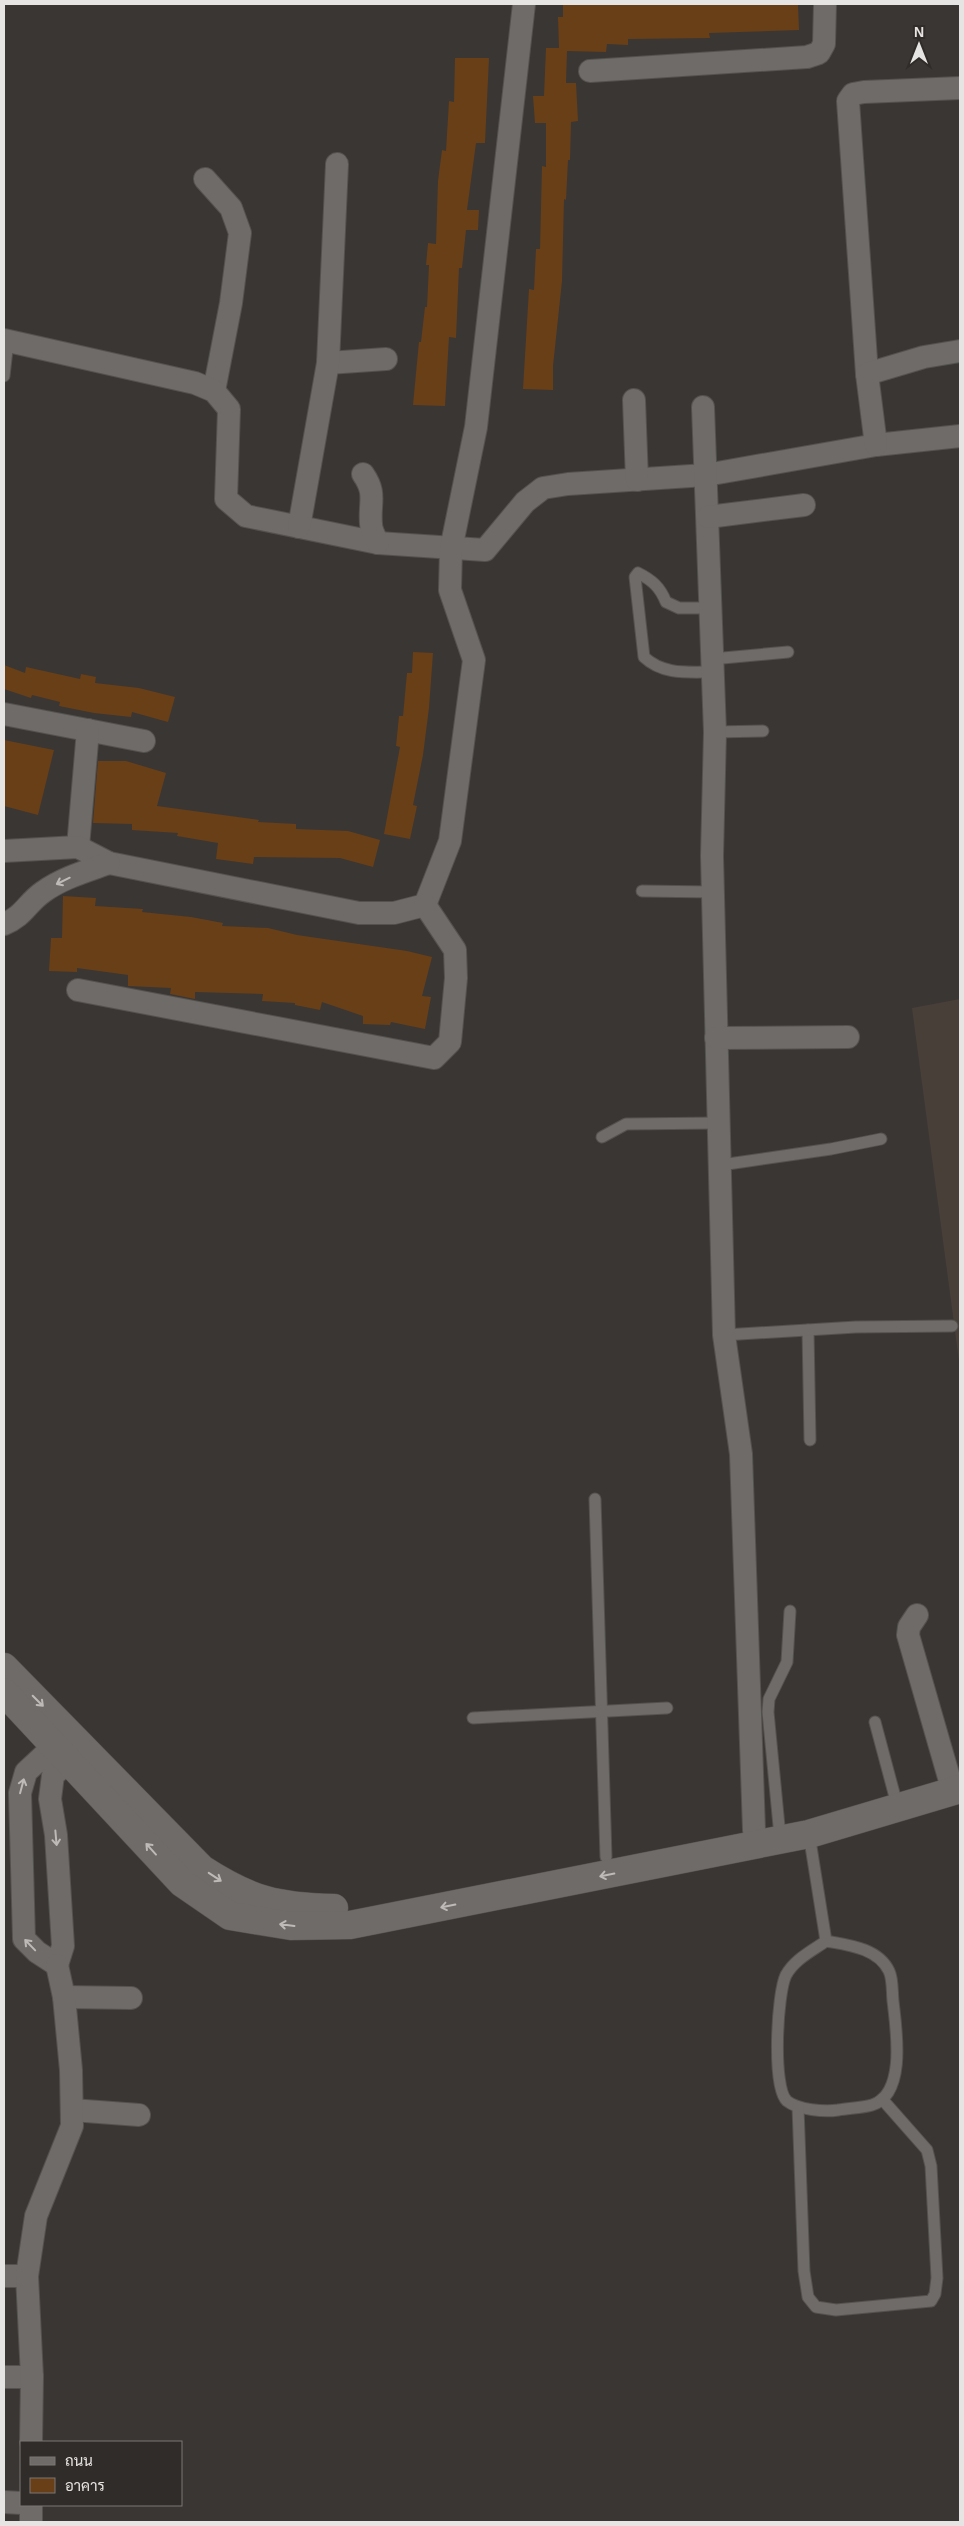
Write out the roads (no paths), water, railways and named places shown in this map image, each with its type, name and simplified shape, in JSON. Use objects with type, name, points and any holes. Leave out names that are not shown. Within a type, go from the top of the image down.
[{"type":"street","points":[[425,905],[450,841],[474,660],[450,590],[451,549],[476,428],[524,4]]},
{"type":"street","points":[[590,72],[807,57],[819,53],[824,44],[825,4]]},
{"type":"street","points":[[876,445],[867,374],[848,101],[853,94],[864,92],[960,88]]},
{"type":"street","points":[[299,527],[328,363],[337,164]]},
{"type":"street","points":[[204,179],[231,208],[240,233],[231,304],[214,391]]},
{"type":"street","points":[[6,341],[195,383],[214,391],[228,409],[226,500],[246,516],[378,542],[451,549],[485,550],[525,502],[543,488],[568,484],[706,475],[876,445],[960,436]]},
{"type":"street","points":[[867,374],[924,357],[960,351]]},
{"type":"street","points":[[328,363],[386,359]]},
{"type":"street","points":[[634,400],[637,480]]},
{"type":"street","points":[[703,407],[716,732],[713,892],[724,1334],[741,1454],[766,1828]]},
{"type":"street","points":[[363,474],[371,485],[373,501],[370,525],[378,542]]},
{"type":"street","points":[[708,517],[804,505]]},
{"type":"street","points":[[4,714],[144,741]]},
{"type":"street","points":[[78,847],[88,730]]},
{"type":"street","points":[[4,851],[78,847],[109,863],[359,913],[394,913],[425,905]]},
{"type":"street","points":[[4,924],[17,919],[42,892],[64,880],[109,863]]},
{"type":"street","points":[[78,990],[434,1058],[450,1042],[456,978],[454,950],[425,905]]},
{"type":"street","points":[[716,1038],[848,1037]]},
{"type":"street","points":[[917,1615],[909,1627],[908,1635],[957,1782]]},
{"type":"street","points":[[4,1667],[202,1869],[226,1884],[262,1901],[302,1908],[339,1908],[766,1828],[957,1782]]},
{"type":"street","points":[[4,1692],[182,1883],[230,1916],[291,1926],[350,1925],[809,1834],[957,1782]]},
{"type":"street","points":[[31,2441],[32,2377],[27,2276],[36,2216],[72,2126],[71,2070],[64,1997],[57,1965],[63,1946],[56,1835],[50,1799],[53,1775],[61,1754]]},
{"type":"street","points":[[57,1965],[37,1952],[24,1940],[20,1793],[26,1772],[61,1754]]},
{"type":"street","points":[[21,1810],[52,1810]]},
{"type":"street","points":[[64,1997],[131,1998]]},
{"type":"street","points":[[72,2110],[139,2115]]},
{"type":"street","points":[[4,2276],[27,2276]]},
{"type":"street","points":[[4,2377],[32,2377]]},
{"type":"street","points":[[4,2502],[20,2502]]},
{"type":"street","points":[[31,2506],[31,2522]]},
{"type":"lane","points":[[4,376],[6,341]]},
{"type":"lane","points":[[710,608],[679,608],[666,602],[661,588],[638,573],[635,577],[644,657],[653,665],[670,672],[788,652]]},
{"type":"lane","points":[[716,732],[763,731]]},
{"type":"lane","points":[[642,891],[713,892]]},
{"type":"lane","points":[[602,1137],[626,1124],[718,1123]]},
{"type":"lane","points":[[721,1165],[831,1149],[881,1139]]},
{"type":"lane","points":[[724,1334],[952,1326]]},
{"type":"lane","points":[[808,1330],[810,1440]]},
{"type":"lane","points":[[595,1499],[600,1712],[606,1857]]},
{"type":"lane","points":[[766,1828],[769,1700],[787,1662],[790,1611]]},
{"type":"lane","points":[[473,1718],[667,1708]]},
{"type":"lane","points":[[876,1722],[895,1797]]},
{"type":"lane","points":[[809,1834],[826,1941]]},
{"type":"lane","points":[[826,1941],[860,1948],[877,1956],[889,1971],[897,2057],[895,2073],[889,2092],[882,2100],[873,2105],[833,2111],[798,2106],[786,2100],[780,2082],[777,2022],[781,1988],[787,1974],[796,1962],[826,1941]]},
{"type":"lane","points":[[798,2106],[804,2271],[808,2297],[816,2307],[836,2310],[931,2301],[935,2294],[937,2278],[931,2166],[926,2150],[882,2100]]}]
